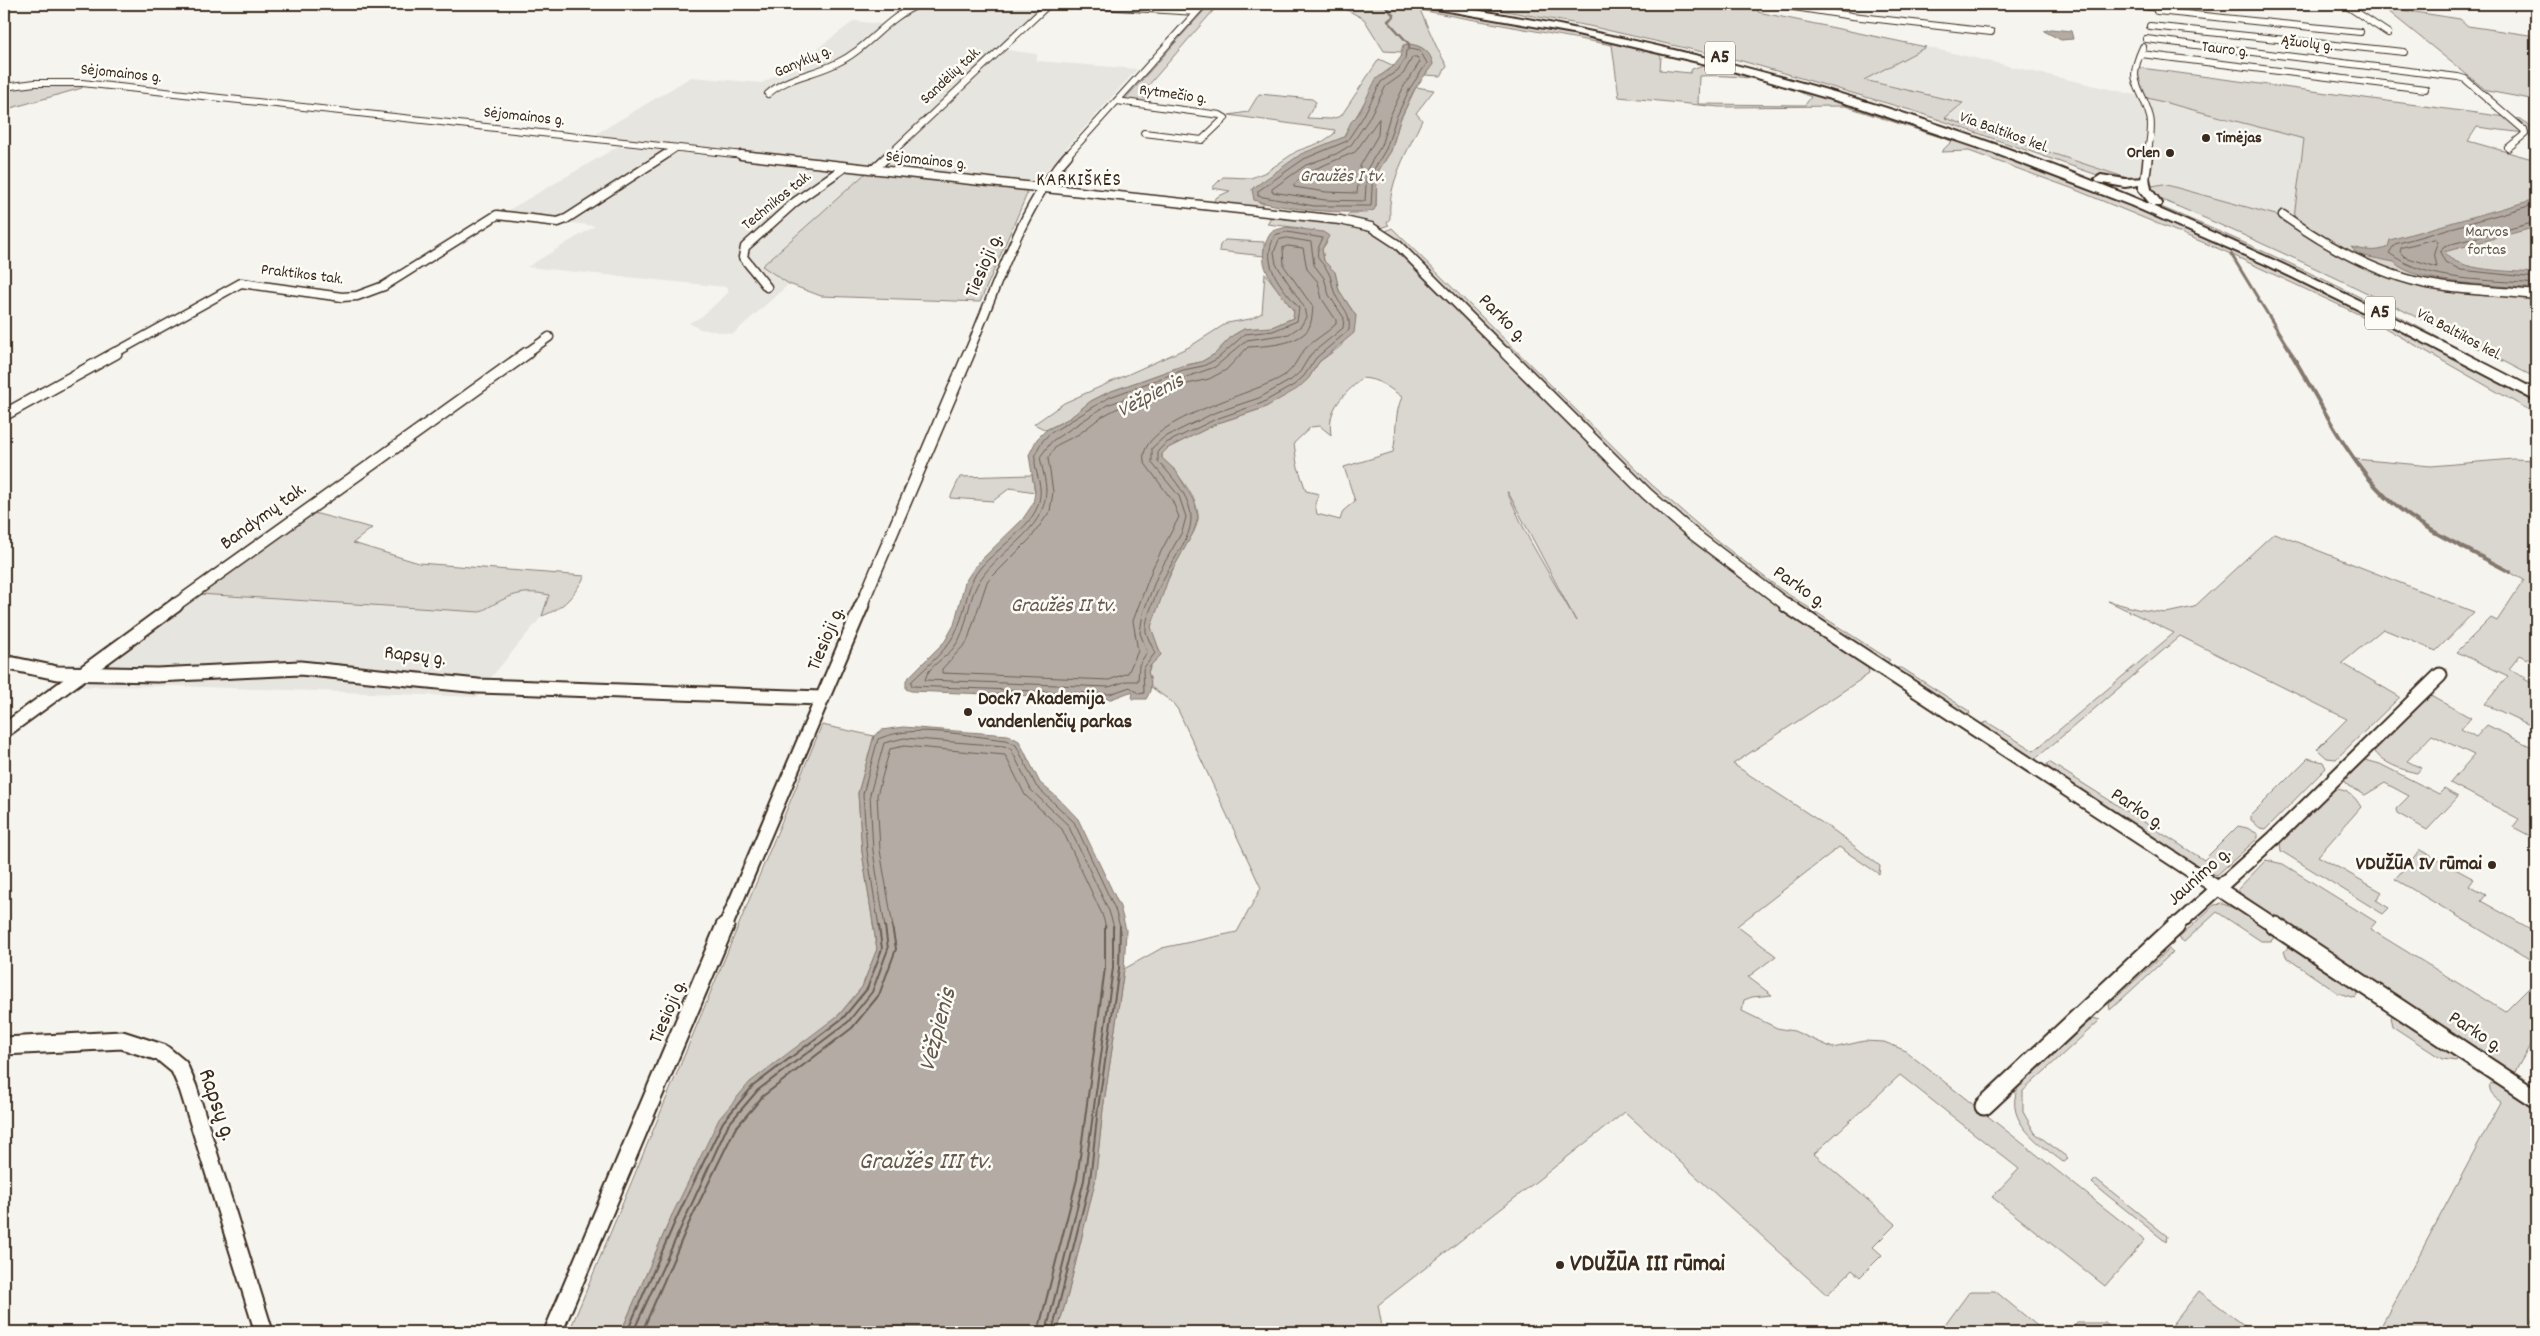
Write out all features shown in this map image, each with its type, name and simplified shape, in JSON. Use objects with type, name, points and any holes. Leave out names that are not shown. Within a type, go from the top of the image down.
[{"type":"highway","name":"Via Baltikos kel.","points":[[1425,4],[1526,21],[1712,62],[1809,88],[1918,121],[2012,154],[2126,198],[2324,286],[2536,396]]},
{"type":"highway","name":"Via Baltikos kel.","points":[[1450,4],[1607,33],[1762,69],[1945,124],[2096,178],[2248,241],[2326,277],[2466,347],[2536,385]]},
{"type":"highway","points":[[1654,48],[1664,55]]},
{"type":"highway","points":[[1693,62],[1712,62]]},
{"type":"highway","points":[[2096,178],[2125,183],[2145,181],[2145,190],[2156,203]]},
{"type":"street","points":[[900,4],[918,5]]},
{"type":"street","name":"Sandėlių tak.","points":[[874,169],[1049,4]]},
{"type":"street","points":[[1070,4],[1200,8]]},
{"type":"street","points":[[1775,4],[1867,18],[1991,32]]},
{"type":"street","points":[[2130,4],[2360,32]]},
{"type":"street","points":[[2344,4],[2388,34]]},
{"type":"street","name":"Ganyklų g.","points":[[768,94],[793,80],[839,62],[896,16],[918,5]]},
{"type":"street","name":"Tiesioji g.","points":[[553,1332],[1040,187],[1200,8]]},
{"type":"street","points":[[2145,181],[2151,119],[2134,76],[2134,67],[2141,54],[2158,8]]},
{"type":"street","points":[[2150,26],[2404,52]]},
{"type":"street","name":"Ąžuolų g.","points":[[2146,39],[2465,79],[2524,130],[2524,134],[2508,148]]},
{"type":"street","name":"Tauro g.","points":[[2141,54],[2425,89]]},
{"type":"street","name":"Sėjomainos g.","points":[[4,87],[35,83],[82,83],[1040,187]]},
{"type":"street","name":"Rytmečio g.","points":[[1116,101],[1220,115],[1225,118],[1202,140],[1144,133]]},
{"type":"street","name":"Praktikos tak.","points":[[4,415],[241,283],[342,296],[357,296],[384,286],[497,215],[558,222],[566,219],[676,148]]},
{"type":"street","name":"Technikos tak.","points":[[767,287],[743,257],[745,246],[795,202],[845,166]]},
{"type":"street","name":"Parko g.","points":[[1040,187],[1340,220],[1380,231],[1397,244],[1647,494],[1719,556],[1799,614],[2035,767],[2536,1099]]},
{"type":"street","points":[[2284,215],[2342,252],[2405,278],[2423,283],[2536,295]]},
{"type":"street","name":"Bandymų tak.","points":[[4,731],[549,337]]},
{"type":"street","name":"Rapsų g.","points":[[4,662],[57,672],[82,674],[157,675],[300,668],[478,686],[822,698]]},
{"type":"street","name":"Jaunimo g.","points":[[1984,1106],[2216,888],[2274,838],[2440,674]]},
{"type":"street","name":"Rapsų g.","points":[[4,1046],[122,1040],[162,1053],[179,1067],[188,1088],[264,1332]]},
{"type":"shaded area","points":[[918,4],[1057,4],[1019,36],[1007,50],[1037,54],[1037,61],[1137,69],[1038,180],[1027,183],[593,136],[691,77],[762,83],[801,61],[854,21],[881,24],[902,10]]},
{"type":"shaded area","points":[[1926,47],[2140,96],[2304,138],[2294,217],[2283,217],[2157,184],[2152,186],[1945,118],[1963,104],[1863,80]]},
{"type":"shaded area","points":[[619,146],[867,172],[762,266],[789,284],[733,334],[700,329],[689,323],[701,317],[729,292],[726,287],[527,267],[595,226],[502,214]]},
{"type":"shaded area","points":[[534,592],[549,595],[542,616],[489,680],[478,697],[176,686],[72,687],[199,594],[480,612],[513,594]]},
{"type":"green space","points":[[1210,4],[1219,4],[1140,95],[1151,102],[1166,106],[1124,100]]},
{"type":"green space","points":[[1336,4],[1411,4],[1502,19],[1657,52],[1661,57],[1660,70],[1690,73],[1692,69],[1702,65],[1717,66],[1798,88],[1925,129],[2105,195],[2281,271],[2367,312],[2452,356],[2536,403],[2536,414],[2373,321],[2224,251],[2071,188],[1969,151],[1941,152],[1952,141],[1845,106],[1719,107],[1619,97],[1612,45],[1420,10],[1447,66],[1441,76],[1425,75],[1433,64],[1426,51],[1418,46],[1403,45],[1401,52],[1384,51],[1364,19]],"holes":[[[1699,76],[1742,77],[1770,82],[1811,97],[1805,105],[1698,104]]]},
{"type":"green space","points":[[1435,4],[1473,8],[1608,35],[1751,69],[1815,87],[1666,49]]},
{"type":"green space","points":[[1466,4],[1756,4],[1758,12],[1926,47],[1864,80],[1963,103],[1945,118],[2136,181],[2103,177],[1917,112],[1742,61],[1589,26]]},
{"type":"green space","points":[[2383,7],[2460,19],[2468,26],[2536,36],[2536,100],[2487,91]]},
{"type":"green space","points":[[1379,59],[1394,66],[1380,76],[1344,137],[1292,161],[1252,189],[1260,203],[1264,203],[1260,209],[1212,203],[1217,197],[1230,191],[1212,188],[1223,177],[1251,178],[1266,172],[1297,151],[1322,142],[1334,134],[1335,130],[1229,115],[1248,112],[1259,94],[1312,99],[1316,102],[1307,118],[1331,119],[1341,116]]},
{"type":"green space","name":"Marvos fortas","points":[[2134,67],[2521,119],[2536,130],[2536,140],[2524,133],[2477,127],[2468,141],[2536,160],[2536,378],[2350,285],[2160,199],[2152,193],[2152,186],[2163,184],[2283,217],[2294,217],[2304,139],[2140,96]]},
{"type":"green space","points":[[82,85],[82,88],[4,110],[4,89],[22,86]]},
{"type":"green space","points":[[1416,87],[1434,90],[1416,113],[1422,120],[1395,180],[1390,205],[1390,218],[1387,223],[1389,225],[1380,228],[1344,219],[1350,213],[1366,213],[1376,206],[1377,173],[1391,151],[1400,120]]},
{"type":"green space","points":[[1829,91],[1920,118],[2003,146],[2167,209],[2247,244],[2380,307],[2536,390],[2536,392],[2357,298],[2233,240],[2122,193]]},
{"type":"green space","points":[[867,172],[1025,190],[1027,194],[980,302],[821,296],[789,284],[762,266]]},
{"type":"green space","points":[[1272,215],[1314,219],[1357,226],[1382,237],[1631,484],[1695,544],[1776,605],[1864,662],[1869,674],[1733,764],[1836,832],[1880,866],[1879,874],[1839,847],[1737,926],[1776,956],[1748,977],[1772,995],[1752,997],[1744,1000],[1742,1011],[1777,1028],[1794,1031],[1833,1048],[1864,1041],[1884,1042],[1904,1050],[2145,1240],[2105,1286],[1992,1197],[2019,1169],[1900,1075],[1814,1154],[1896,1224],[1873,1247],[1882,1255],[1860,1277],[1852,1270],[1827,1295],[1625,1112],[1378,1305],[1383,1332],[1057,1332],[1095,1182],[1103,1109],[1124,969],[1162,948],[1237,932],[1261,888],[1178,710],[1172,702],[1151,687],[1148,672],[1159,649],[1151,631],[1155,609],[1170,575],[1194,532],[1198,519],[1194,499],[1179,477],[1162,458],[1162,454],[1168,448],[1218,423],[1264,408],[1308,379],[1319,362],[1341,346],[1356,316],[1339,290],[1335,272],[1324,261],[1322,249],[1327,242],[1301,228],[1267,224]],"holes":[[[1362,378],[1378,382],[1402,397],[1398,410],[1393,452],[1344,467],[1355,501],[1343,511],[1340,520],[1317,514],[1315,504],[1319,494],[1306,491],[1297,464],[1294,443],[1311,427],[1320,426],[1331,435],[1330,425],[1334,409]],[[1508,492],[1576,621],[1529,539]]]},
{"type":"green space","points":[[1392,228],[1652,485],[1711,536],[1780,589],[1890,660],[1885,664],[1803,609],[1724,552],[1674,510],[1601,442],[1460,299],[1386,231]]},
{"type":"green space","points":[[1225,240],[1264,242],[1264,256],[1219,251],[1220,245]]},
{"type":"green space","points":[[1265,273],[1294,311],[1293,318],[1272,327],[1244,329],[1232,336],[1215,354],[1201,362],[1182,366],[1109,392],[1091,401],[1070,418],[1046,430],[1034,424],[1064,403],[1189,347],[1227,323],[1250,319],[1262,313]]},
{"type":"green space","points":[[2355,459],[2431,466],[2513,459],[2536,460],[2536,663],[2520,655],[2509,669],[2526,677],[2524,679],[2536,685],[2536,728],[2485,704],[2508,676],[2457,652],[2491,618],[2497,621],[2524,580],[2417,522],[2385,496]]},
{"type":"green space","points":[[1032,475],[1035,492],[1010,488],[993,501],[950,498],[960,477]]},
{"type":"green space","points":[[310,512],[372,528],[353,543],[419,563],[585,576],[563,605],[542,616],[549,595],[538,593],[513,596],[497,602],[480,612],[199,594]]},
{"type":"green space","points":[[2274,533],[2474,612],[2436,651],[2383,629],[2342,663],[2400,697],[2336,759],[2327,758],[2317,749],[2347,719],[2180,636],[2033,761],[1983,728],[1982,724],[1987,722],[2034,751],[2174,633],[2108,601],[2137,609],[2166,613],[2194,607]]},
{"type":"green space","points":[[1896,668],[1902,668],[1969,711],[1970,714],[1964,715],[1895,671]]},
{"type":"green space","points":[[2429,694],[2471,718],[2461,729],[2476,737],[2487,725],[2536,749],[2536,839],[2513,827],[2519,819],[2450,783],[2474,755],[2432,735],[2407,761],[2421,768],[2417,773],[2386,762],[2373,749]]},
{"type":"green space","points":[[822,725],[874,736],[858,793],[862,852],[877,949],[862,987],[672,1215],[621,1332],[569,1332]]},
{"type":"green space","points":[[2308,758],[2323,762],[2326,768],[2266,829],[2260,828],[2251,820],[2251,815]]},
{"type":"green space","points":[[2362,759],[2380,764],[2439,794],[2444,789],[2458,797],[2427,830],[2397,813],[2396,809],[2409,796],[2385,783],[2365,795],[2346,784],[2343,779]]},
{"type":"green space","points":[[2049,762],[2204,860],[2238,826],[2258,834],[2258,838],[2217,875],[2203,871],[2044,768]]},
{"type":"green space","points":[[2336,789],[2351,795],[2361,807],[2318,856],[2382,892],[2376,900],[2389,908],[2383,914],[2281,851],[2280,843],[2331,790]]},
{"type":"green space","points":[[2420,850],[2474,879],[2469,886],[2486,895],[2481,901],[2536,932],[2536,952],[2531,960],[2395,879]]},
{"type":"green space","points":[[2266,860],[2283,864],[2376,922],[2370,929],[2505,1012],[2532,985],[2536,987],[2536,1035],[2515,1072],[2505,1070],[2242,898],[2238,889]]},
{"type":"green space","points":[[2223,904],[2241,911],[2275,936],[2271,941],[2261,941],[2217,912],[2184,942],[2179,938],[2214,905]]},
{"type":"green space","points":[[2289,946],[2296,947],[2355,987],[2357,994],[2355,998],[2338,993],[2287,958],[2284,952]]},
{"type":"green space","points":[[2169,949],[2173,952],[2110,1010],[2109,1004]]},
{"type":"green space","points":[[2395,1014],[2459,1057],[2456,1061],[2442,1059],[2392,1026],[2390,1017]]},
{"type":"green space","points":[[2093,1018],[2100,1020],[2023,1091],[2023,1112],[2035,1133],[2068,1158],[2063,1162],[2035,1140],[2027,1131],[2016,1111],[2015,1100],[2018,1088]]},
{"type":"green space","points":[[2490,1083],[2505,1087],[2536,1107],[2536,1311],[2527,1332],[2378,1332],[2501,1102],[2491,1093]]},
{"type":"green space","points":[[2096,1179],[2167,1236],[2166,1242],[2092,1183]]},
{"type":"green space","points":[[1970,1291],[1995,1291],[2041,1329],[2037,1332],[1940,1332]]},
{"type":"green space","points":[[2199,1291],[2253,1332],[2167,1332]]},
{"type":"green space","points":[[2077,1323],[2105,1323],[2116,1332],[2069,1332]]},
{"type":"water","points":[[2051,29],[2071,31],[2073,39],[2061,40],[2044,31]]},
{"type":"water","name":"Graužės I tv.","points":[[1409,44],[1425,50],[1433,64],[1414,90],[1400,120],[1391,151],[1377,173],[1376,206],[1374,210],[1350,212],[1314,210],[1278,206],[1254,200],[1252,189],[1301,154],[1344,137],[1351,122],[1358,115],[1376,79],[1394,66],[1401,57],[1404,45]]},
{"type":"water","points":[[2536,199],[2536,227],[2444,252],[2450,259],[2473,267],[2536,273],[2536,289],[2440,280],[2405,270],[2394,262],[2359,255],[2351,247],[2370,250],[2383,249],[2388,247],[2390,240]]},
{"type":"water","name":"Graužės II tv.","points":[[1287,227],[1323,232],[1329,236],[1322,249],[1324,261],[1335,272],[1339,291],[1356,316],[1354,333],[1319,362],[1308,379],[1297,389],[1264,408],[1218,423],[1168,448],[1162,454],[1162,458],[1176,471],[1195,503],[1198,518],[1193,533],[1170,574],[1151,627],[1161,655],[1150,666],[1148,672],[1151,686],[1146,699],[1132,699],[1133,693],[1130,692],[1111,699],[911,691],[906,689],[906,680],[945,641],[954,625],[965,582],[976,565],[1022,520],[1033,504],[1035,492],[1029,455],[1037,439],[1046,430],[1070,418],[1091,401],[1109,392],[1182,366],[1201,362],[1215,354],[1232,336],[1244,329],[1272,327],[1293,318],[1294,311],[1273,283],[1268,273],[1264,264],[1263,253],[1272,231]]},
{"type":"water","name":"Graužės III tv.","points":[[903,727],[1008,735],[1019,741],[1040,783],[1078,819],[1120,907],[1126,930],[1124,969],[1103,1109],[1095,1182],[1057,1332],[621,1332],[672,1215],[719,1119],[750,1082],[840,1014],[862,987],[877,949],[862,852],[858,793],[874,736],[882,730]]},
{"type":"waterway","name":"Vėžpienis","points":[[1385,5],[1394,16],[1388,21],[1409,44],[1409,49]]},
{"type":"waterway","points":[[2231,254],[2292,354]]},
{"type":"waterway","points":[[2291,353],[2346,447],[2359,466],[2386,497],[2430,529],[2510,572]]},
{"type":"place","name":"Timėjas","points":[[2206,138]]},
{"type":"place","name":"Orlen","points":[[2170,153]]},
{"type":"place","name":"Dock7 Akademija vandenlenčių parkas","points":[[968,712]]},
{"type":"place","name":"VDUŽŪA IV rūmai","points":[[2492,865]]},
{"type":"place","name":"VDUŽŪA III rūmai","points":[[1560,1265]]},
{"type":"district","name":"KARKIŠKĖS","points":[[1079,181]]}]
